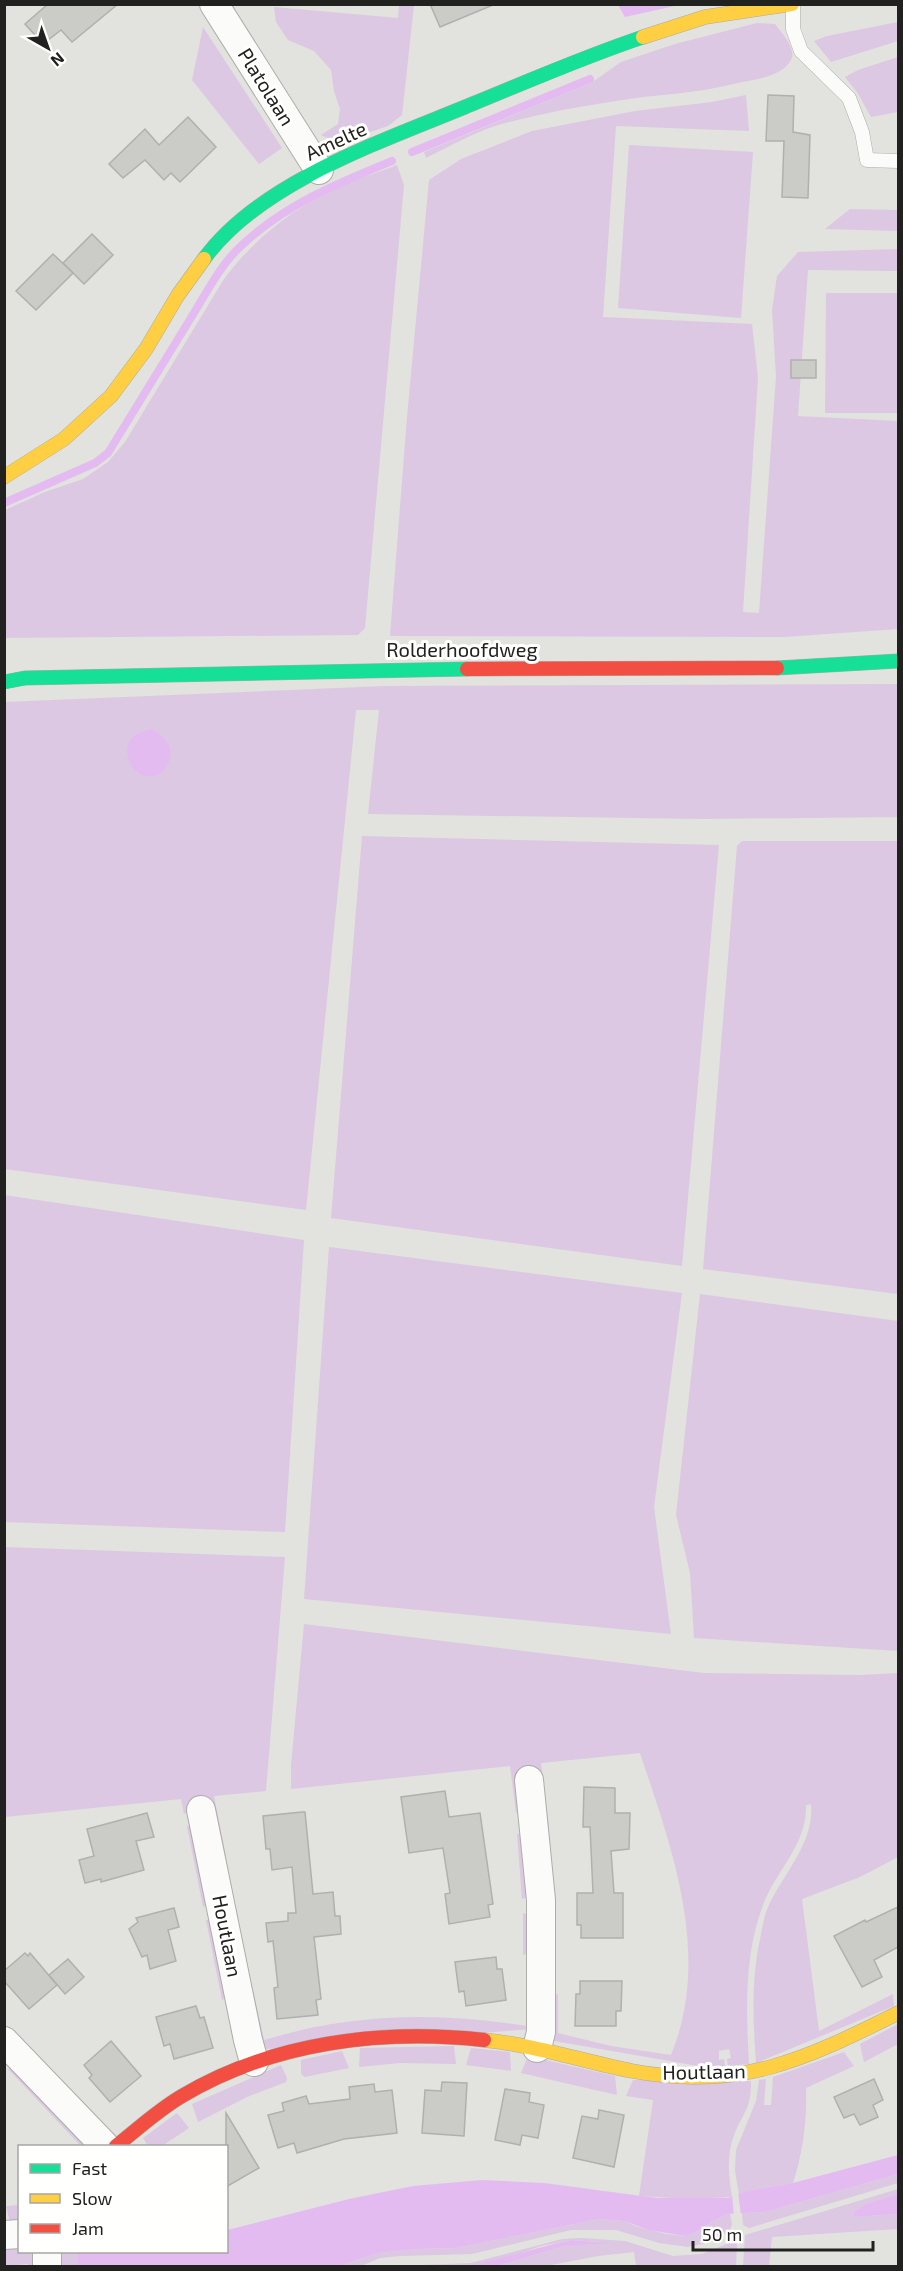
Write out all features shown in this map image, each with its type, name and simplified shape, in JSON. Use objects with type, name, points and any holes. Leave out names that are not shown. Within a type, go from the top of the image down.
[{"type":"street","name":"Platolaan","points":[[214,4],[319,170]]},
{"type":"street","name":"Amelte","points":[[4,477],[64,439],[111,396],[146,349],[178,295],[212,248],[246,215],[319,170],[530,80],[640,38],[705,17],[792,4]]},
{"type":"street","name":"Rolderhoofdweg","points":[[4,676],[25,678],[424,669],[778,668],[898,661]]},
{"type":"street","name":"Rolderhoofdweg","points":[[4,682],[25,678]]},
{"type":"street","points":[[529,1780],[541,1900],[542,2032],[537,2048]]},
{"type":"street","name":"Houtlaan","points":[[201,1810],[254,2062]]},
{"type":"street","name":"Houtlaan","points":[[117,2145],[174,2102],[254,2062],[304,2048],[358,2037],[455,2036],[495,2040],[635,2071],[669,2075],[726,2076],[753,2072],[798,2060],[898,2013]]},
{"type":"street","points":[[4,2041],[104,2145]]},
{"type":"lane","name":"Amelte","points":[[792,4],[792,29],[801,51],[849,98],[862,132],[867,160],[898,161]]},
{"type":"shaded area","points":[[399,5],[414,5],[402,115],[388,126],[338,143],[321,135],[338,124],[340,109],[331,70],[314,51],[288,40],[276,22],[274,7],[398,18]]},
{"type":"shaded area","points":[[618,5],[679,5],[625,17]]},
{"type":"shaded area","points":[[898,22],[898,41],[831,62],[814,41],[827,36]]},
{"type":"shaded area","points":[[757,23],[775,24],[788,41],[792,51],[791,60],[780,71],[773,74],[704,90],[603,103],[522,119],[477,133],[426,158],[424,152],[591,83],[621,62],[675,44]]},
{"type":"shaded area","points":[[203,27],[282,148],[259,164],[192,80]]},
{"type":"shaded area","points":[[898,57],[898,112],[871,117],[857,92],[845,77],[858,70]]},
{"type":"shaded area","points":[[746,95],[749,131],[616,126],[603,317],[752,324],[758,378],[743,612],[759,613],[776,377],[772,310],[777,276],[798,252],[898,249],[898,271],[808,270],[798,416],[898,421],[898,629],[784,637],[390,636],[429,180],[461,159],[532,131],[635,111],[712,102]]},
{"type":"shaded area","points":[[629,145],[753,152],[741,318],[618,308]]},
{"type":"shaded area","points":[[397,165],[404,185],[365,628],[358,635],[5,638],[5,510],[45,492],[83,479],[108,462],[125,442],[224,279],[248,251],[274,227],[320,196]]},
{"type":"shaded area","points":[[850,209],[898,210],[898,231],[825,229]]},
{"type":"shaded area","points":[[826,293],[898,293],[898,413],[825,413]]},
{"type":"shaded area","points":[[898,684],[898,817],[701,819],[368,814],[379,710],[356,710],[306,1210],[5,1169],[5,702],[385,686]]},
{"type":"shaded area","points":[[152,729],[165,740],[170,755],[166,767],[157,775],[147,776],[137,772],[127,754],[129,743],[136,735]]},
{"type":"shaded area","points":[[362,836],[719,845],[682,1266],[331,1218]]},
{"type":"shaded area","points":[[742,841],[898,841],[898,1294],[703,1269],[737,846]]},
{"type":"shaded area","points":[[4,1195],[304,1240],[285,1532],[5,1522]]},
{"type":"shaded area","points":[[329,1247],[682,1293],[654,1507],[671,1634],[304,1599]]},
{"type":"shaded area","points":[[700,1294],[898,1321],[898,1651],[694,1638],[690,1573],[676,1515]]},
{"type":"shaded area","points":[[5,1547],[285,1557],[266,1791],[214,1796],[226,1856],[217,1854],[194,1809],[184,1814],[181,1799],[5,1817]]},
{"type":"shaded area","points":[[304,1624],[704,1673],[861,1675],[898,1673],[898,1857],[860,1877],[802,1899],[819,2031],[893,1994],[894,2006],[756,2063],[754,1985],[763,1922],[772,1899],[808,1833],[811,1804],[806,1805],[802,1833],[763,1905],[752,1943],[748,1983],[749,2064],[728,2066],[727,2059],[731,2058],[729,2049],[719,2051],[719,2060],[724,2059],[725,2066],[710,2068],[554,2041],[549,1997],[558,1994],[558,2033],[611,2046],[671,2055],[683,2017],[688,1979],[688,1941],[683,1902],[675,1864],[640,1753],[541,1763],[549,1827],[540,1824],[525,1809],[516,1813],[510,1766],[291,1789],[291,1765]]},
{"type":"shaded area","points":[[187,1826],[198,1827],[213,1903],[203,1907]]},
{"type":"shaded area","points":[[517,1834],[527,1834],[533,1895],[522,1899]]},
{"type":"shaded area","points":[[523,1913],[533,1916],[535,1950],[523,1955]]},
{"type":"shaded area","points":[[206,1920],[217,1920],[231,1994],[222,2000]]},
{"type":"shaded area","points":[[526,1965],[536,1967],[533,2029],[266,2049],[245,1995],[253,1989],[264,2040],[321,2026],[398,2017],[449,2018],[526,2026]]},
{"type":"shaded area","points":[[898,2024],[898,2044],[864,2062],[860,2044]]},
{"type":"shaded area","points":[[454,2046],[456,2064],[400,2063],[359,2067],[360,2048]]},
{"type":"shaded area","points":[[471,2048],[510,2052],[511,2071],[466,2065]]},
{"type":"shaded area","points":[[342,2051],[349,2068],[305,2077],[301,2074],[301,2060]]},
{"type":"shaded area","points":[[844,2052],[854,2066],[806,2088],[804,2136],[793,2183],[750,2190],[739,2195],[735,2171],[736,2150],[756,2101],[759,2080],[766,2079],[764,2105],[771,2105],[773,2077]]},
{"type":"shaded area","points":[[528,2056],[615,2076],[617,2095],[521,2073]]},
{"type":"shaded area","points":[[18,2064],[93,2145],[80,2145],[8,2069]]},
{"type":"shaded area","points":[[281,2065],[287,2078],[286,2082],[247,2097],[198,2122],[192,2104]]},
{"type":"shaded area","points":[[633,2080],[751,2081],[748,2104],[734,2135],[730,2151],[729,2174],[732,2197],[691,2199],[639,2196],[653,2100],[626,2096]]},
{"type":"shaded area","points":[[177,2113],[189,2128],[164,2145],[147,2145],[143,2138]]},
{"type":"shaded area","points":[[898,2155],[898,2174],[765,2212],[726,2214],[685,2236],[649,2230],[624,2221],[599,2219],[457,2248],[377,2253],[340,2266],[78,2266],[78,2253],[228,2253],[228,2230],[349,2199],[413,2186],[482,2180],[544,2183],[657,2198],[728,2198],[750,2190],[793,2183]]},
{"type":"shaded area","points":[[898,2174],[898,2183],[749,2228],[743,2225],[742,2213],[765,2212]]},
{"type":"shaded area","points":[[898,2189],[898,2194],[868,2203],[854,2211],[853,2217],[898,2214],[898,2229],[772,2237],[769,2266],[743,2266],[745,2235]]},
{"type":"shaded area","points":[[898,2194],[898,2214],[853,2217],[854,2211],[868,2203]]},
{"type":"shaded area","points":[[18,2205],[18,2226],[11,2227],[6,2206]]},
{"type":"shaded area","points":[[726,2214],[730,2214],[732,2224],[730,2230],[711,2242],[688,2247],[659,2243],[616,2230],[571,2230],[472,2254],[400,2256],[380,2258],[361,2266],[340,2266],[377,2253],[457,2248],[599,2219],[624,2221],[666,2234],[684,2236],[694,2233]]},
{"type":"shaded area","points":[[562,2239],[625,2241],[673,2256],[702,2254],[734,2241],[737,2243],[736,2266],[636,2266],[634,2252],[546,2266],[497,2266],[565,2246],[600,2242],[572,2240],[541,2246],[511,2257],[471,2266],[398,2266],[471,2263]]},
{"type":"shaded area","points":[[18,2240],[18,2253],[37,2253],[39,2266],[28,2266],[28,2264],[5,2266],[4,2242]]},
{"type":"shaded area","points":[[572,2240],[610,2243],[565,2246],[497,2266],[471,2266],[547,2246]]},
{"type":"shaded area","points":[[57,2253],[78,2253],[79,2266],[56,2266]]},
{"type":"pier","points":[[738,2192],[741,2216],[734,2217],[732,2194]]},
{"type":"building","points":[[48,4],[118,4],[72,42],[61,30],[43,44],[25,24]]},
{"type":"building","points":[[430,4],[493,4],[493,5],[440,27]]},
{"type":"building","points":[[768,95],[794,96],[793,132],[810,135],[808,198],[782,197],[784,141],[766,141]]},
{"type":"building","points":[[188,117],[216,147],[180,182],[171,173],[164,180],[145,160],[123,178],[109,164],[145,129],[159,145]]},
{"type":"building","points":[[92,234],[113,255],[84,284],[63,263]]},
{"type":"building","points":[[53,254],[73,273],[36,310],[16,291]]},
{"type":"building","points":[[791,360],[816,360],[816,378],[791,378]]},
{"type":"building","points":[[584,1787],[615,1788],[615,1813],[630,1813],[629,1849],[611,1851],[614,1893],[623,1893],[623,1938],[581,1938],[581,1925],[577,1925],[577,1893],[593,1893],[590,1827],[583,1827]]},
{"type":"building","points":[[445,1791],[449,1817],[480,1813],[493,1904],[488,1905],[490,1917],[449,1924],[445,1894],[450,1893],[443,1848],[409,1853],[401,1797]]},
{"type":"building","points":[[305,1812],[313,1894],[333,1892],[335,1916],[340,1916],[341,1934],[314,1937],[321,1999],[316,2000],[318,2015],[277,2019],[274,1988],[278,1987],[273,1941],[268,1942],[266,1923],[288,1921],[288,1913],[296,1913],[292,1867],[272,1870],[270,1849],[266,1849],[263,1816]]},
{"type":"building","points":[[147,1813],[154,1837],[136,1841],[144,1870],[101,1882],[101,1879],[85,1883],[79,1860],[94,1856],[87,1829]]},
{"type":"building","points":[[898,1907],[898,1947],[874,1960],[882,1977],[862,1987],[834,1936]]},
{"type":"building","points":[[174,1908],[179,1927],[168,1930],[176,1961],[150,1969],[147,1955],[142,1957],[129,1929],[138,1922],[136,1918]]},
{"type":"building","points":[[25,1953],[28,1956],[30,1953],[57,1985],[29,2009],[4,1981],[4,1971]]},
{"type":"building","points":[[496,1957],[497,1969],[502,1969],[506,2000],[466,2006],[464,1991],[459,1992],[455,1962]]},
{"type":"building","points":[[68,1959],[84,1977],[65,1994],[49,1975]]},
{"type":"building","points":[[580,1981],[622,1981],[621,2011],[616,2011],[616,2026],[575,2026],[576,1994],[580,1994]]},
{"type":"building","points":[[196,2006],[200,2018],[204,2017],[213,2048],[174,2059],[170,2044],[164,2046],[156,2017]]},
{"type":"building","points":[[111,2041],[141,2076],[110,2102],[89,2078],[92,2075],[84,2065]]},
{"type":"building","points":[[874,2079],[883,2100],[873,2105],[878,2117],[860,2125],[854,2114],[844,2118],[834,2097]]},
{"type":"building","points":[[442,2082],[467,2083],[464,2136],[422,2133],[425,2090],[441,2091]]},
{"type":"building","points":[[374,2084],[375,2092],[392,2090],[397,2133],[344,2139],[297,2153],[294,2143],[278,2148],[268,2115],[284,2111],[282,2103],[306,2096],[309,2104],[350,2099],[349,2087]]},
{"type":"building","points":[[505,2089],[530,2093],[529,2102],[544,2105],[538,2138],[522,2135],[520,2145],[495,2140]]},
{"type":"building","points":[[599,2110],[624,2115],[614,2167],[573,2158],[582,2116],[598,2119]]},
{"type":"building","points":[[226,2113],[259,2168],[228,2186],[228,2145],[226,2145]]},
{"type":"waterway","points":[[412,152],[590,79]]},
{"type":"waterway","points":[[4,503],[95,463],[108,453],[213,282],[233,254],[258,231],[312,196],[392,161]]},
{"type":"traffic: fast","points":[[204,259],[228,232],[256,208],[323,168],[396,135],[643,37]]},
{"type":"traffic: fast","points":[[777,668],[898,661]]},
{"type":"traffic: fast","points":[[4,682],[25,678],[467,669]]},
{"type":"traffic: slow","points":[[643,37],[705,17],[792,4]]},
{"type":"traffic: slow","points":[[4,477],[64,439],[111,396],[146,349],[178,295],[204,259]]},
{"type":"traffic: slow","points":[[484,2040],[540,2049],[632,2071],[671,2076],[706,2077],[739,2074],[801,2057],[832,2045],[898,2013]]},
{"type":"traffic: jam","points":[[467,669],[777,668]]},
{"type":"traffic: jam","points":[[117,2145],[156,2113],[182,2096],[253,2063],[290,2052],[367,2039],[445,2037],[484,2040]]}]
